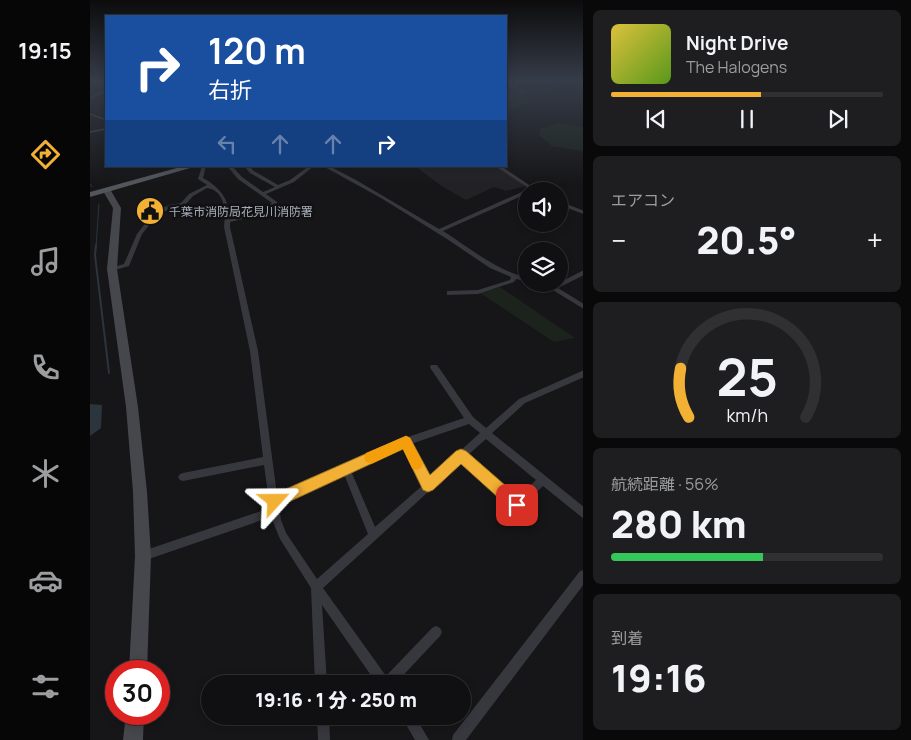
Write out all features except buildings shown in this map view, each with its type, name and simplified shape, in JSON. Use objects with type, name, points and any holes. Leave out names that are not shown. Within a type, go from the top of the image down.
[{"type":"main road","points":[[90,195],[190,167]]},
{"type":"street","points":[[90,132],[105,129]]},
{"type":"street","points":[[204,167],[200,179],[214,186],[228,208],[230,238],[254,351],[268,460],[282,536],[379,675]]},
{"type":"street","points":[[228,222],[258,214],[275,203],[240,178],[231,167]]},
{"type":"street","points":[[247,167],[278,187]]},
{"type":"street","points":[[263,194],[301,175],[311,167]]},
{"type":"street","points":[[327,167],[439,231],[506,275],[518,278]]},
{"type":"street","points":[[499,167],[519,182]]},
{"type":"street","points":[[112,269],[127,265],[132,247],[157,212],[170,206],[183,204],[191,195],[207,186],[219,192]]},
{"type":"street","points":[[107,191],[117,208],[112,269],[132,407],[140,492],[143,556],[138,660]]},
{"type":"street","points":[[439,231],[518,196]]},
{"type":"street","points":[[568,206],[583,213]]},
{"type":"street","points":[[568,281],[583,273]]},
{"type":"street","points":[[449,293],[484,291],[512,281],[514,278]]},
{"type":"street","points":[[560,292],[583,306]]},
{"type":"street","points":[[434,367],[470,420],[583,513]]},
{"type":"street","points":[[316,587],[522,401],[583,373]]},
{"type":"street","points":[[143,556],[275,506],[346,469],[406,442],[470,420]]},
{"type":"street","points":[[406,442],[428,485]]},
{"type":"street","points":[[461,455],[517,505],[542,480]]},
{"type":"street","points":[[183,477],[268,460]]},
{"type":"street","points":[[346,469],[373,535]]},
{"type":"street","points":[[458,740],[583,576]]},
{"type":"street","points":[[316,587],[321,675]]},
{"type":"street","points":[[394,675],[436,632]]},
{"type":"street","points":[[133,740],[135,725]]},
{"type":"street","points":[[323,725],[324,740]]},
{"type":"street","points":[[412,725],[423,740]]},
{"type":"shaded area","points":[[558,123],[583,127],[583,151],[552,146],[539,135],[540,129]]},
{"type":"shaded area","points":[[416,167],[498,167],[520,182],[518,182],[518,188],[506,191],[494,187],[466,200],[440,185]]},
{"type":"shaded area","points":[[500,287],[575,338],[554,342],[480,293]]},
{"type":"shaded area","points":[[90,404],[102,405],[101,428],[90,436]]},
{"type":"waterway","points":[[96,247],[99,204]]},
{"type":"waterway","points":[[96,245],[95,255],[109,373]]},
{"type":"slow traffic","points":[[371,458],[406,442],[417,464]]},
{"type":"place","name":"千葉市消防局花見川消防署","points":[[150,211]]},
{"type":"route","points":[[275,501],[406,442],[428,485],[461,455],[517,505]]}]
